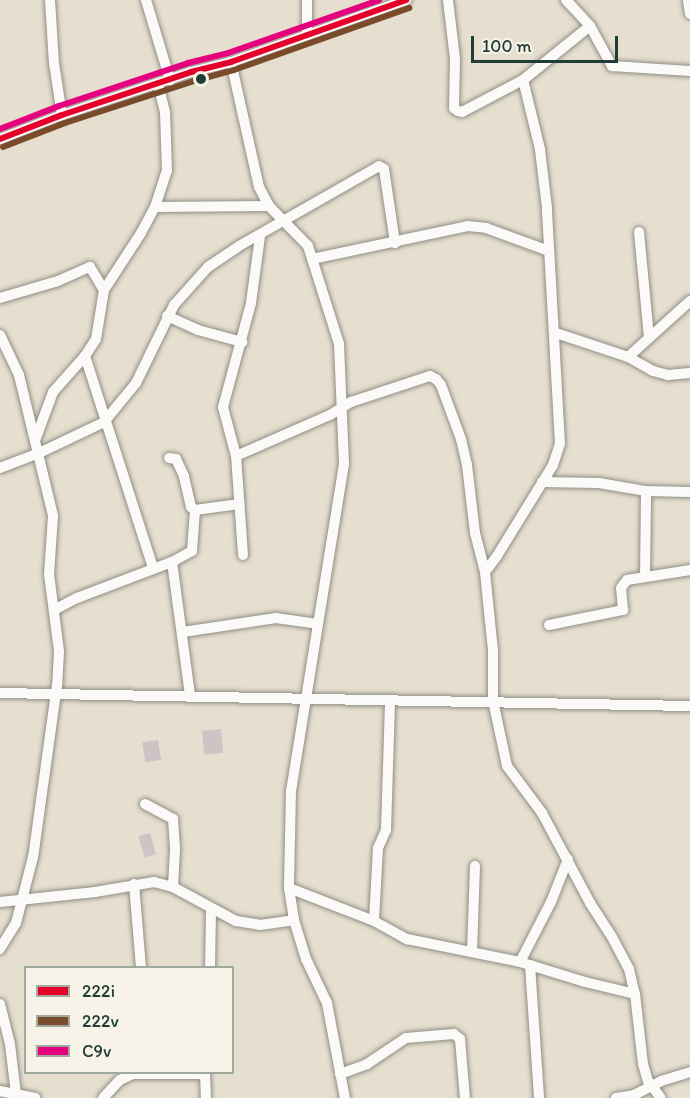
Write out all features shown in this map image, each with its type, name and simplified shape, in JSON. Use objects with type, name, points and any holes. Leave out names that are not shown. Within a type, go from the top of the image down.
[{"type":"street","points":[[50,0],[54,63],[62,116]]},
{"type":"street","points":[[146,0],[170,80]]},
{"type":"street","points":[[307,0],[308,35]]},
{"type":"street","points":[[0,139],[62,116],[231,62],[406,0]]},
{"type":"street","points":[[448,0],[455,59],[454,108],[462,112],[523,80],[590,26]]},
{"type":"street","points":[[566,0],[590,26],[612,66],[690,72]]},
{"type":"street","points":[[688,0],[690,14]]},
{"type":"street","points":[[231,62],[259,187],[269,206],[285,219],[308,246],[339,344],[339,408],[344,464],[291,790],[289,888],[294,920],[306,959],[327,1003],[345,1098]]},
{"type":"street","points":[[485,572],[498,556],[553,465],[560,444],[548,208],[540,149],[523,80]]},
{"type":"street","points":[[36,438],[53,392],[85,356],[96,339],[104,290],[155,207],[167,171],[165,112],[158,84]]},
{"type":"street","points":[[0,468],[38,454],[104,422],[136,383],[167,316],[208,267],[222,256],[379,166],[384,169],[395,243]]},
{"type":"street","points":[[155,207],[269,206]]},
{"type":"street","points":[[312,259],[477,226],[549,251]]},
{"type":"street","points":[[639,232],[649,337]]},
{"type":"street","points":[[243,555],[236,456],[223,407],[251,303],[260,236]]},
{"type":"street","points":[[0,298],[58,281],[90,267],[104,290]]},
{"type":"street","points":[[628,357],[690,301]]},
{"type":"street","points":[[167,316],[198,330],[242,342]]},
{"type":"street","points":[[556,333],[628,357],[653,371],[668,375],[690,373]]},
{"type":"street","points":[[0,335],[14,360],[36,438],[53,516],[48,568],[59,651],[33,857],[23,899],[11,934],[0,949]]},
{"type":"street","points":[[85,356],[104,422],[153,568]]},
{"type":"street","points":[[236,456],[330,415],[339,408],[388,389],[430,376],[436,379],[461,439],[472,495],[478,552],[485,572],[493,650],[493,701],[511,773],[542,813],[590,903],[629,969],[635,994],[643,1064],[652,1086],[661,1098]]},
{"type":"street","points":[[54,610],[77,598],[172,562],[193,549],[195,510],[191,507],[184,476],[176,459],[169,458]]},
{"type":"street","points":[[542,482],[599,483],[646,491],[690,492]]},
{"type":"street","points":[[645,577],[646,491]]},
{"type":"street","points":[[195,510],[240,504]]},
{"type":"street","points":[[172,562],[190,695]]},
{"type":"street","points":[[549,625],[623,610],[623,583],[690,570]]},
{"type":"street","points":[[183,632],[276,618],[318,624]]},
{"type":"street","points":[[0,693],[690,706]]},
{"type":"street","points":[[374,921],[378,849],[386,830],[390,702]]},
{"type":"street","points":[[145,804],[173,819],[175,849],[173,887]]},
{"type":"street","points":[[539,1098],[525,963],[568,859]]},
{"type":"street","points":[[472,952],[475,866]]},
{"type":"street","points":[[0,902],[95,892],[154,882],[173,887],[236,921],[252,925],[294,920]]},
{"type":"street","points":[[134,884],[141,966]]},
{"type":"street","points":[[289,888],[374,921],[407,939],[525,963],[585,982],[635,994]]},
{"type":"street","points":[[210,966],[211,909]]},
{"type":"street","points":[[0,1004],[9,1044],[16,1094]]},
{"type":"street","points":[[340,1074],[367,1064],[406,1038],[454,1034],[460,1039],[465,1098]]},
{"type":"street","points":[[616,1098],[634,1095],[690,1072]]},
{"type":"street","points":[[103,1098],[120,1080],[140,1074]]},
{"type":"street","points":[[205,1074],[206,1098]]},
{"type":"street","points":[[0,1091],[35,1098]]},
{"type":"building","points":[[221,729],[223,753],[204,755],[202,731]]},
{"type":"building","points":[[158,740],[161,760],[145,762],[142,743]]},
{"type":"building","points":[[150,833],[156,854],[145,857],[138,836]]},
{"type":"transit line","name":"C9v","points":[[0,129],[59,106],[188,63],[228,53],[379,0]]},
{"type":"transit line","name":"222i","points":[[0,139],[62,115],[191,72],[231,62],[406,0]]},
{"type":"transit line","name":"222v","points":[[3,147],[65,123],[234,70],[409,8]]}]
